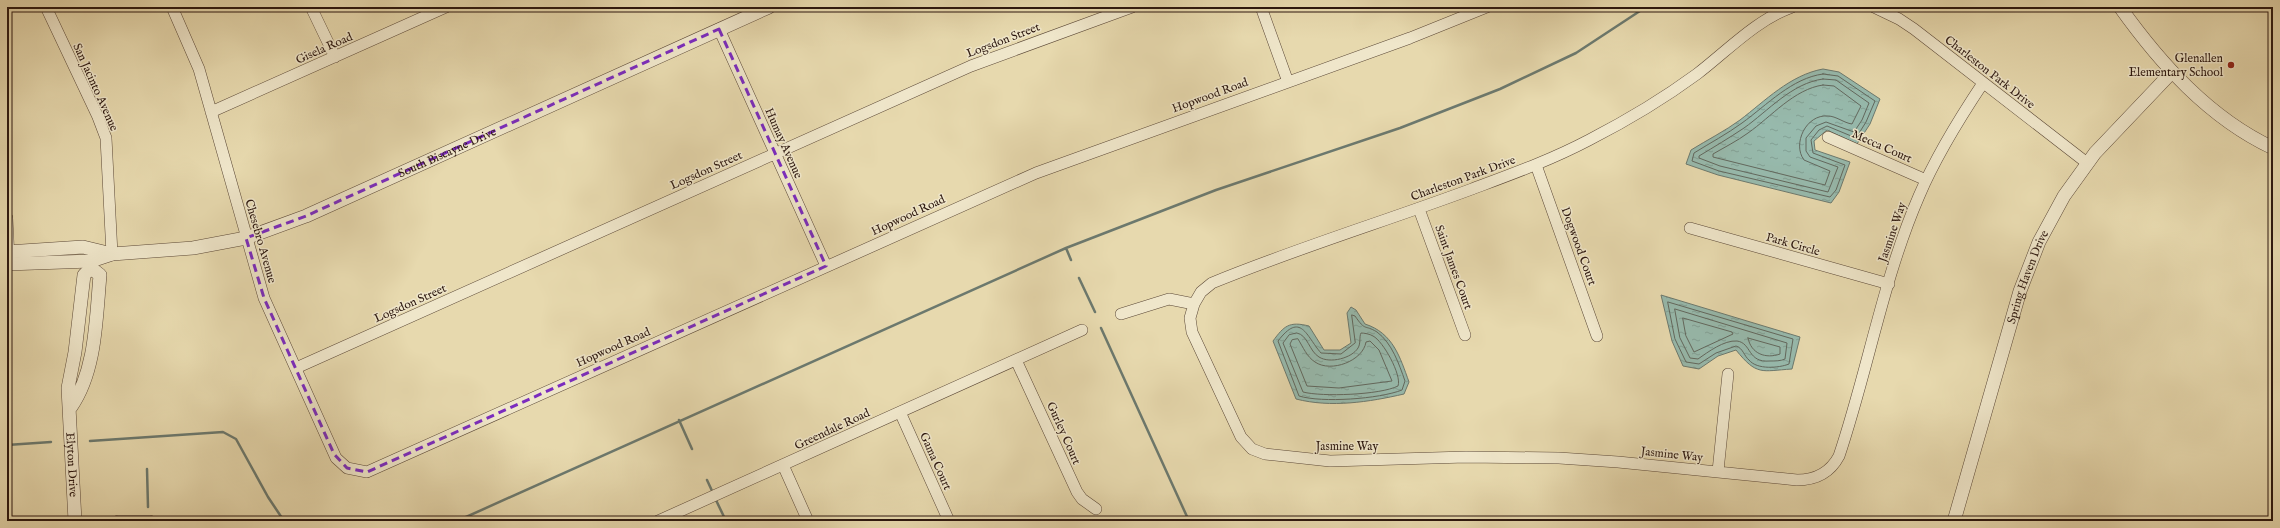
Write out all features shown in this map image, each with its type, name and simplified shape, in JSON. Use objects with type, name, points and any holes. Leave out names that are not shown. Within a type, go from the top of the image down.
[{"type":"street","name":"San Jacinto Avenue","points":[[46,7],[98,117],[106,138],[112,254]]},
{"type":"street","name":"Chesebro Avenue","points":[[172,7],[199,69],[264,298],[334,454],[340,463],[352,470]]},
{"type":"street","points":[[311,7],[335,57]]},
{"type":"street","name":"Gisela Road","points":[[211,112],[446,7]]},
{"type":"street","name":"South Biscayne Drive","points":[[8,258],[91,259],[112,254],[193,248],[246,238],[306,216],[769,7]]},
{"type":"street","name":"Logsdon Street","points":[[296,368],[971,66],[1132,7]]},
{"type":"street","points":[[1261,7],[1288,82]]},
{"type":"street","name":"Hopwood Road","points":[[352,470],[373,470],[1036,173],[1410,38],[1487,7]]},
{"type":"street","name":"Charleston Park Drive","points":[[1194,304],[1201,292],[1212,283],[1536,165],[1588,140],[1650,105],[1692,78],[1764,21],[1792,7]]},
{"type":"street","name":"Charleston Park Drive","points":[[1874,7],[1899,19],[2087,163]]},
{"type":"street","points":[[2120,7],[2147,43],[2172,72],[2209,107],[2234,125],[2273,148]]},
{"type":"street","name":"Humay Avenue","points":[[720,29],[826,266]]},
{"type":"street","name":"Spring Haven Drive","points":[[1954,521],[2029,266],[2051,218],[2087,163],[2136,108],[2172,72]]},
{"type":"street","name":"Jasmine Way","points":[[1194,304],[1190,318],[1195,337],[1241,437],[1249,446],[1261,453],[1330,461],[1466,457],[1558,458],[1806,480],[1820,476],[1831,468],[1841,451],[1903,235],[1926,180],[1948,138],[1983,83]]},
{"type":"street","name":"Mecca Court","points":[[1828,137],[1926,180]]},
{"type":"street","name":"Dogwood Court","points":[[1536,165],[1597,336]]},
{"type":"street","name":"Saint James Court","points":[[1419,208],[1465,335]]},
{"type":"street","points":[[7,218],[8,258]]},
{"type":"street","name":"Park Circle","points":[[1690,228],[1889,284]]},
{"type":"street","name":"Elyton Drive","points":[[75,521],[71,408],[68,388],[75,352],[84,275],[91,259]]},
{"type":"street","points":[[1121,314],[1169,299],[1194,304]]},
{"type":"street","points":[[1016,360],[1082,330]]},
{"type":"street","name":"Greendale Road","points":[[658,521],[1016,360]]},
{"type":"street","name":"Gurley Court","points":[[1016,360],[1074,488],[1082,499],[1096,509]]},
{"type":"street","points":[[1718,471],[1728,374]]},
{"type":"street","name":"Gama Court","points":[[900,412],[949,521]]},
{"type":"street","points":[[783,465],[808,521]]},
{"type":"street","points":[[118,521],[150,521]]},
{"type":"highlighted area","points":[[719,29],[826,266],[367,472],[347,468],[334,454],[264,298],[246,238],[306,216]]},
{"type":"water","points":[[1823,69],[1839,72],[1880,99],[1870,124],[1857,144],[1827,130],[1814,141],[1815,150],[1850,162],[1839,192],[1831,203],[1718,175],[1686,164],[1691,150],[1740,120],[1789,83],[1811,72]]},
{"type":"water","points":[[1661,295],[1800,337],[1792,369],[1773,371],[1760,370],[1749,364],[1736,350],[1718,356],[1699,369],[1683,366],[1672,341]]},
{"type":"water","points":[[1351,307],[1356,310],[1365,324],[1375,328],[1389,340],[1399,355],[1409,382],[1404,394],[1350,403],[1309,402],[1296,399],[1273,341],[1284,328],[1296,324],[1309,326],[1324,350],[1340,350],[1351,343],[1347,313]]},
{"type":"waterway","points":[[457,521],[1066,248],[1216,190],[1400,128],[1500,89],[1576,53],[1646,7]]},
{"type":"waterway","points":[[1066,248],[1071,260]]},
{"type":"waterway","points":[[1079,278],[1095,312]]},
{"type":"waterway","points":[[1101,328],[1189,521]]},
{"type":"waterway","points":[[679,420],[692,449]]},
{"type":"waterway","points":[[90,441],[223,432],[236,439],[268,497],[284,521]]},
{"type":"waterway","points":[[7,445],[51,442]]},
{"type":"waterway","points":[[147,469],[148,507]]},
{"type":"waterway","points":[[707,480],[713,493]]},
{"type":"waterway","points":[[715,498],[726,521]]},
{"type":"place","name":"Glenallen Elementary School","points":[[2231,65]]}]
